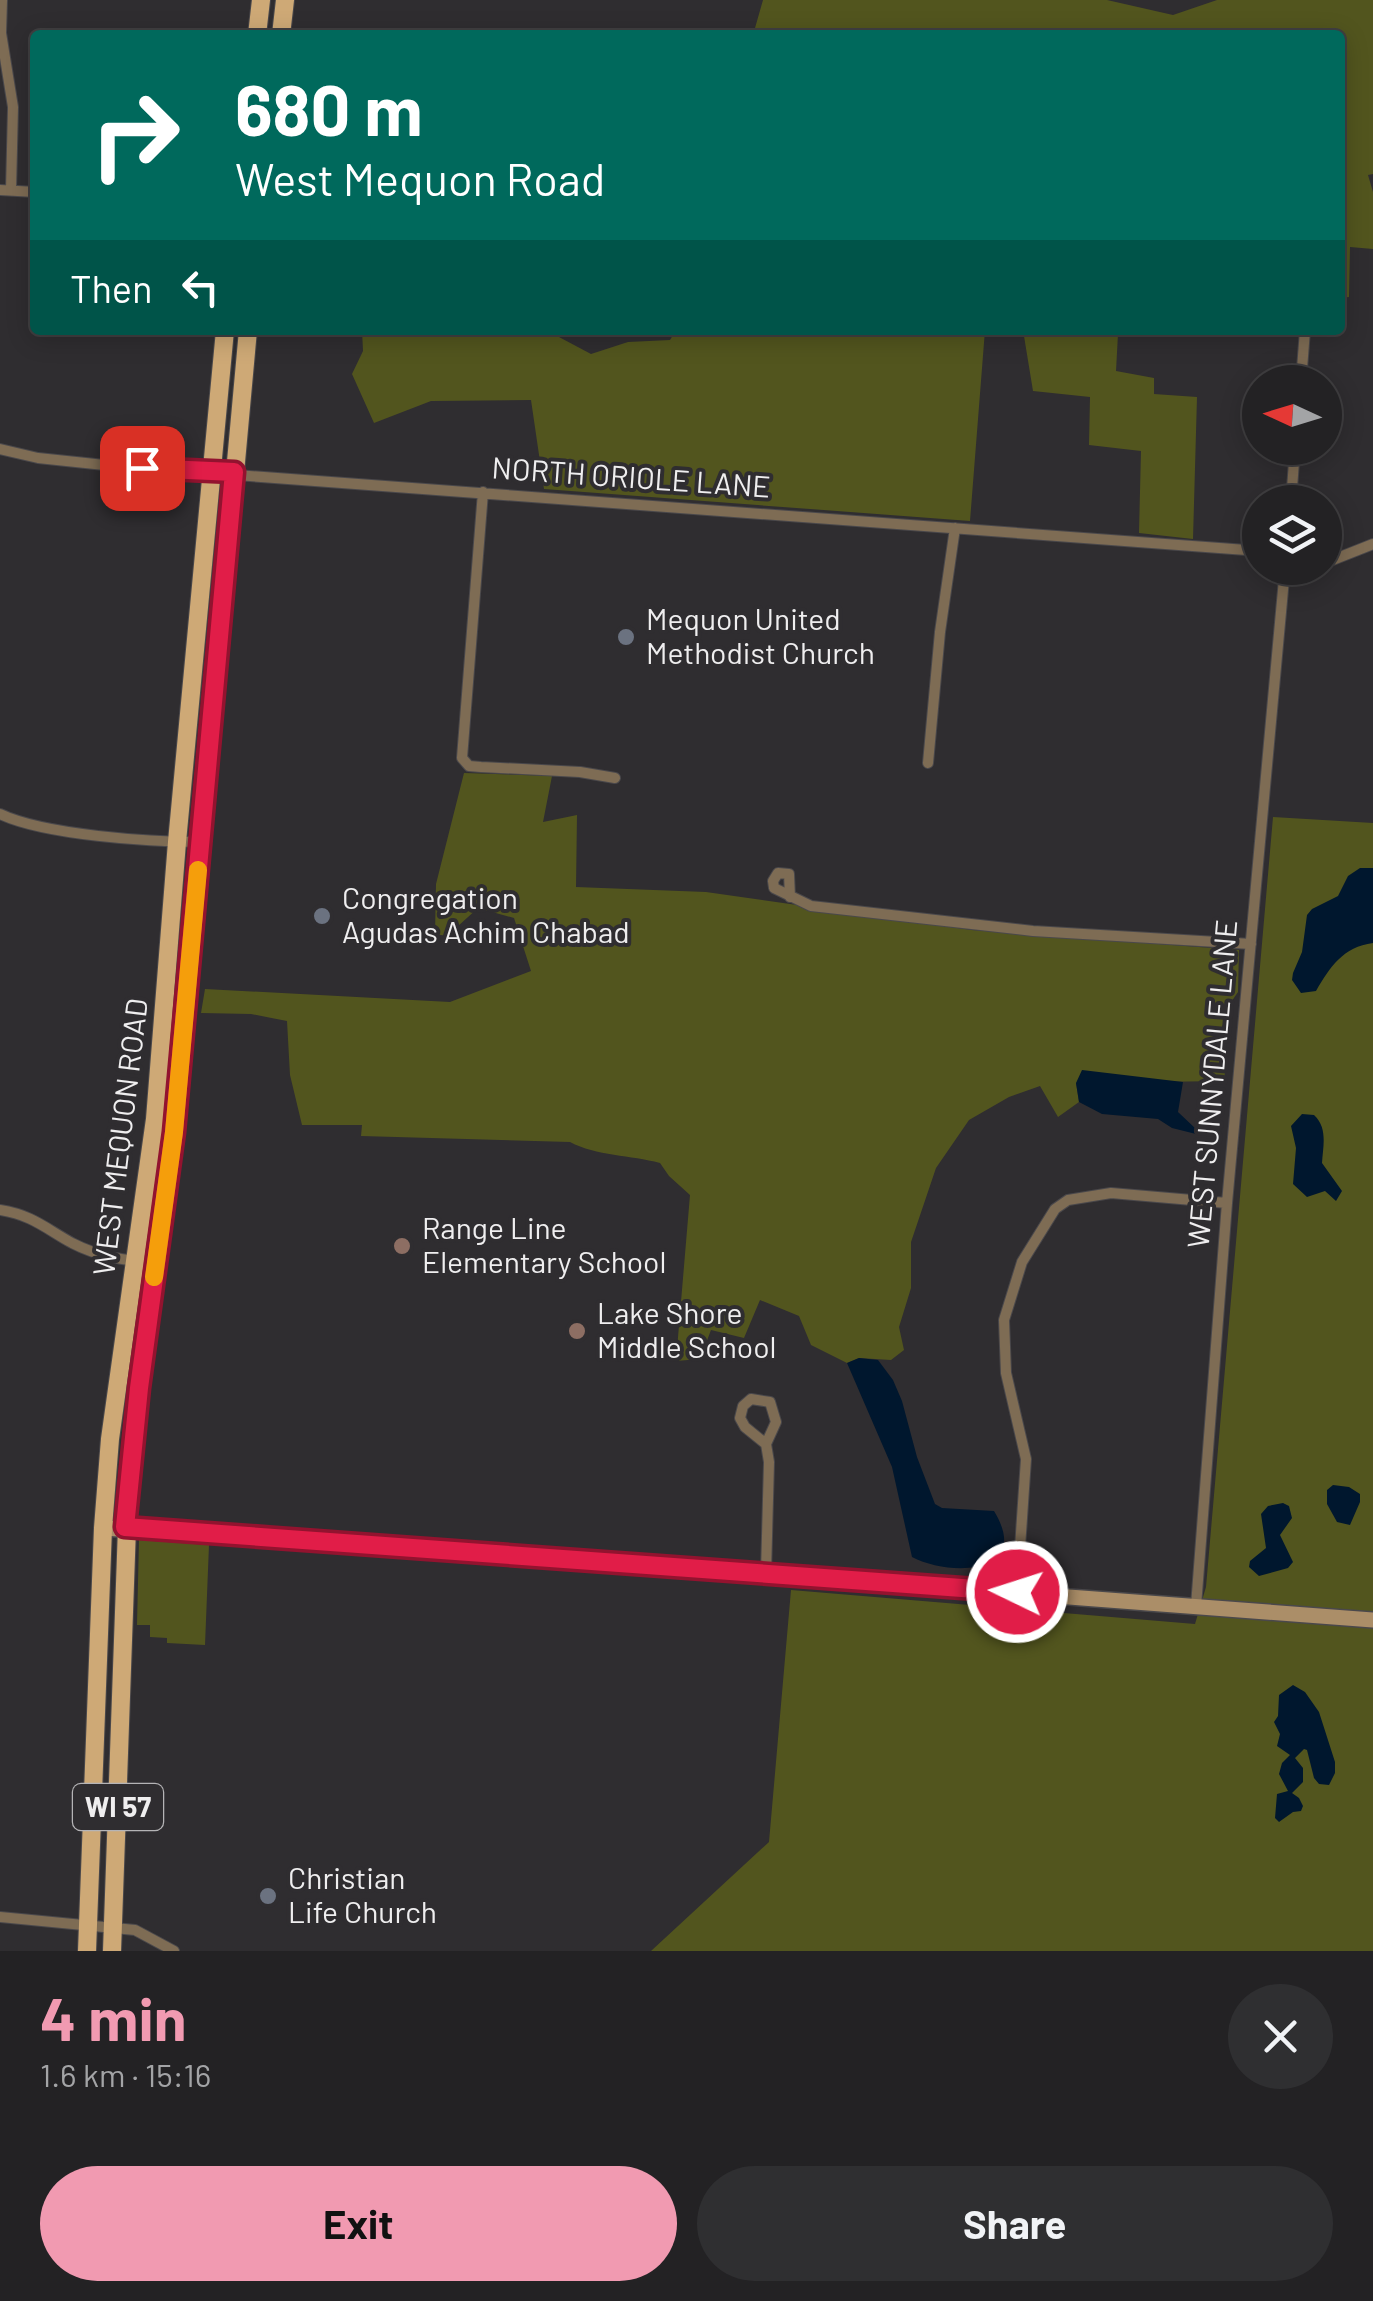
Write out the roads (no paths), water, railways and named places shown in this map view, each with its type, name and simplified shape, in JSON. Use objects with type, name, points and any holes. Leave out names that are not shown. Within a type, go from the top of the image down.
[{"type":"main road","points":[[258,30],[261,0]]},
{"type":"main road","points":[[282,30],[286,0]]},
{"type":"main road","name":"WEST MEQUON ROAD","points":[[87,1951],[103,1528],[114,1400],[155,1118],[224,335]]},
{"type":"main road","name":"WEST MEQUON ROAD","points":[[112,1951],[125,1527],[139,1388],[176,1114],[248,335]]},
{"type":"street","points":[[2,0],[2,33],[13,107],[6,190]]},
{"type":"street","points":[[1302,365],[1305,335]]},
{"type":"street","name":"NORTH ORIOLE LANE","points":[[0,449],[38,458],[210,472],[1242,550]]},
{"type":"street","points":[[483,492],[462,758],[469,766],[580,772],[615,778]]},
{"type":"street","points":[[928,763],[940,632],[955,528]]},
{"type":"street","points":[[1342,556],[1373,544]]},
{"type":"street","name":"WEST SUNNYDALE LANE","points":[[1196,1606],[1227,1203],[1283,585]]},
{"type":"street","points":[[0,829],[3,815],[52,828],[200,842]]},
{"type":"street","points":[[790,896],[811,906],[1034,931],[1250,944]]},
{"type":"street","points":[[1017,1592],[1026,1459],[1006,1373],[1004,1320],[1022,1262],[1055,1209],[1068,1200],[1110,1193],[1227,1203]]},
{"type":"street","points":[[0,1210],[32,1218],[94,1253],[156,1262]]},
{"type":"street","points":[[766,1444],[766,1574]]},
{"type":"street","points":[[103,1528],[1373,1620]]},
{"type":"street","points":[[0,1917],[135,1930],[174,1951]]},
{"type":"water","points":[[1360,868],[1373,868],[1373,943],[1345,954],[1316,991],[1301,993],[1292,980],[1302,952],[1307,915],[1338,896],[1348,876]]},
{"type":"water","points":[[1082,1070],[1183,1082],[1178,1112],[1196,1129],[1196,1134],[1172,1128],[1158,1119],[1102,1114],[1079,1102],[1076,1083]]},
{"type":"water","points":[[1302,1114],[1314,1115],[1321,1126],[1322,1163],[1342,1191],[1336,1201],[1325,1191],[1307,1197],[1293,1184],[1296,1148],[1291,1126]]},
{"type":"water","points":[[859,1358],[878,1360],[893,1380],[935,1504],[942,1508],[994,1511],[1003,1532],[1003,1548],[995,1559],[965,1568],[912,1557],[892,1467],[847,1363]]},
{"type":"water","points":[[1333,1485],[1349,1487],[1360,1494],[1350,1525],[1337,1522],[1327,1504],[1327,1490]]},
{"type":"water","points":[[1268,1506],[1289,1506],[1292,1518],[1280,1535],[1293,1562],[1288,1568],[1259,1576],[1249,1567],[1250,1561],[1266,1548],[1261,1514]]},
{"type":"water","points":[[1293,1685],[1305,1692],[1319,1712],[1335,1773],[1329,1785],[1319,1784],[1304,1749],[1295,1758],[1303,1768],[1303,1782],[1292,1793],[1303,1806],[1301,1811],[1279,1822],[1275,1818],[1277,1794],[1288,1791],[1279,1774],[1290,1755],[1277,1746],[1280,1734],[1274,1722],[1279,1695]]},
{"type":"place","name":"Mequon United Methodist Church","points":[[626,637]]},
{"type":"place","name":"Congregation Agudas Achim Chabad","points":[[322,916]]},
{"type":"place","name":"Range Line Elementary School","points":[[402,1246]]},
{"type":"place","name":"Lake Shore Middle School","points":[[577,1331]]},
{"type":"place","name":"Christian Life Church","points":[[268,1896]]}]
